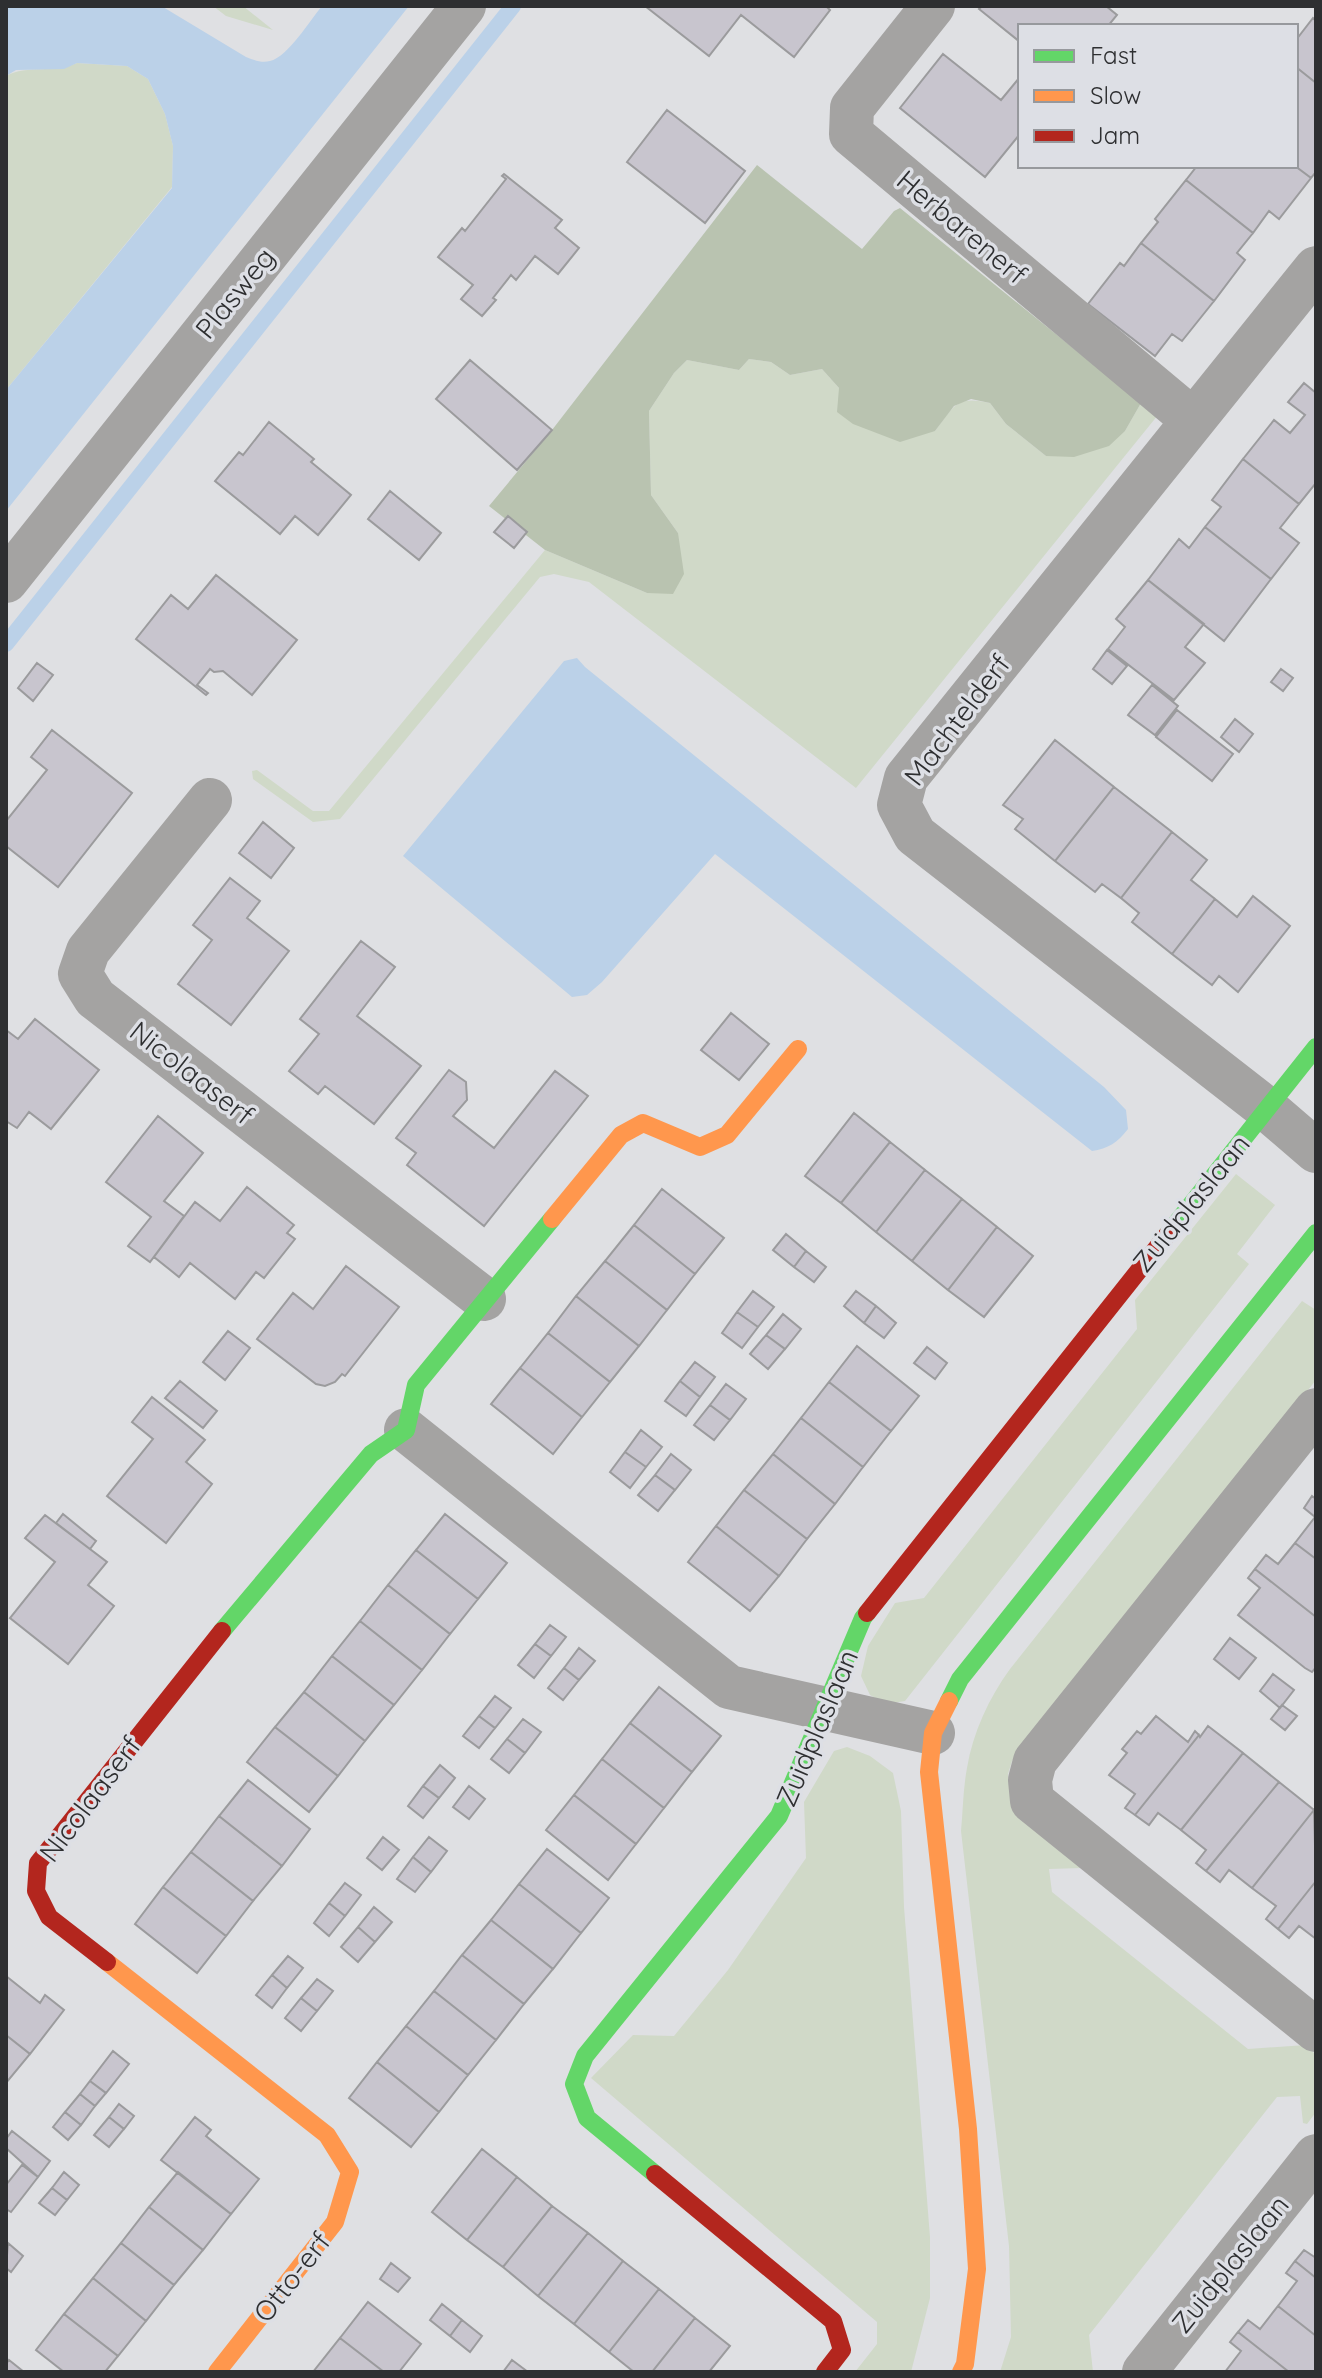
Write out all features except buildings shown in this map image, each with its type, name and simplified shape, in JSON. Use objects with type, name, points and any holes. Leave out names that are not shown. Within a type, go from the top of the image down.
[{"type":"street","name":"Plasweg","points":[[6,581],[464,6]]},
{"type":"street","name":"Herbarenerf","points":[[933,6],[852,108],[851,134],[1193,420]]},
{"type":"street","name":"Machtelderf","points":[[1311,281],[1193,420],[906,778],[899,805],[915,835],[1267,1109],[1316,1151]]},
{"type":"street","name":"Nicolaaserf","points":[[210,800],[88,951],[80,974],[95,998],[484,1299]]},
{"type":"street","name":"Zuidplaslaan","points":[[825,2372],[842,2350],[833,2321],[587,2118],[574,2084],[585,2056],[779,1816],[863,1618],[1316,1047]]},
{"type":"street","points":[[798,1049],[727,1135],[700,1147],[643,1123],[621,1135],[416,1385],[406,1430],[729,1687],[933,1733]]},
{"type":"street","points":[[961,2372],[965,2364],[977,2269],[968,2129],[929,1772],[933,1733],[960,1679],[1316,1233]]},
{"type":"street","points":[[1316,1410],[1035,1761],[1030,1780],[1032,1801],[1316,2030]]},
{"type":"street","name":"Nicolaaserf","points":[[350,2172],[327,2135],[49,1917],[36,1891],[38,1863],[193,1665],[371,1454],[406,1430]]},
{"type":"street","name":"Zuidplaslaan","points":[[1144,2372],[1316,2156]]},
{"type":"street","name":"Otto-erf","points":[[217,2372],[335,2222],[350,2172]]},
{"type":"green space","points":[[213,6],[243,6],[273,30],[226,16]]},
{"type":"green space","points":[[77,63],[127,66],[148,79],[165,114],[173,146],[172,187],[6,390],[6,76],[23,70],[59,68]]},
{"type":"green space","points":[[757,165],[862,249],[900,208],[1141,403],[1125,431],[1109,446],[1074,457],[1046,456],[1006,424],[990,403],[971,399],[954,406],[935,431],[900,442],[853,424],[837,412],[839,388],[822,369],[790,375],[771,362],[749,359],[739,370],[687,360],[674,373],[649,411],[651,495],[678,533],[684,574],[673,594],[647,593],[545,550],[489,506],[552,430]]},
{"type":"green space","points":[[749,359],[771,362],[790,375],[822,369],[839,388],[935,431],[957,405],[970,400],[990,403],[1006,424],[1046,456],[1125,431],[1141,403],[1158,415],[856,788],[589,582],[554,574],[540,577],[340,819],[313,822],[253,779],[252,771],[257,770],[313,811],[329,811],[545,550],[647,593],[678,533],[651,495],[649,411],[674,373],[687,360],[739,370]]},
{"type":"green space","points":[[1236,1174],[1275,1205],[1237,1254],[1249,1264],[905,1701],[886,1704],[870,1695],[861,1676],[868,1646],[895,1603],[924,1598],[1137,1329],[1135,1300]]},
{"type":"green space","points":[[1302,1301],[1316,1310],[1316,1380],[1012,1761],[1008,1774],[1010,1795],[1082,1868],[1049,1869],[1052,1892],[1248,2049],[1306,2045],[1316,2055],[1316,2112],[1307,2124],[1303,2123],[1300,2096],[1277,2097],[1089,2335],[1093,2372],[1000,2372],[1011,2337],[1009,2246],[961,1831],[973,1741],[995,1692],[1010,1669]]},
{"type":"green space","points":[[847,1747],[870,1756],[893,1773],[901,1811],[904,1907],[930,2237],[930,2298],[911,2372],[855,2372],[877,2344],[877,2322],[591,2078],[633,2035],[674,2036],[728,1970],[806,1858],[804,1802],[834,1751]]},
{"type":"water","points":[[6,6],[163,7],[246,57],[264,62],[284,53],[322,6],[409,6],[6,511],[6,390],[172,188],[173,146],[165,114],[148,79],[127,66],[77,63],[64,69],[16,70],[6,76]]},
{"type":"water","points":[[577,658],[1104,1087],[1126,1110],[1128,1129],[1124,1134],[1108,1147],[1092,1151],[715,854],[602,982],[587,995],[572,997],[403,856],[564,661]]},
{"type":"waterway","points":[[6,644],[513,6]]},
{"type":"traffic: fast","points":[[1167,1235],[1316,1047]]},
{"type":"traffic: fast","points":[[222,1631],[371,1454],[406,1430],[416,1385],[552,1219]]},
{"type":"traffic: fast","points":[[949,1701],[960,1679],[1316,1233]]},
{"type":"traffic: fast","points":[[655,2174],[587,2118],[574,2084],[585,2056],[779,1816],[867,1613]]},
{"type":"traffic: slow","points":[[552,1219],[621,1135],[643,1123],[700,1147],[727,1135],[798,1049]]},
{"type":"traffic: slow","points":[[949,1701],[933,1733],[929,1772],[968,2129],[977,2269],[965,2364],[961,2372]]},
{"type":"traffic: slow","points":[[107,1962],[327,2135],[350,2172],[335,2222],[217,2372]]},
{"type":"traffic: jam","points":[[867,1613],[1167,1235]]},
{"type":"traffic: jam","points":[[107,1962],[49,1917],[36,1891],[38,1863],[222,1631]]},
{"type":"traffic: jam","points":[[655,2174],[833,2321],[842,2350],[825,2372]]}]
